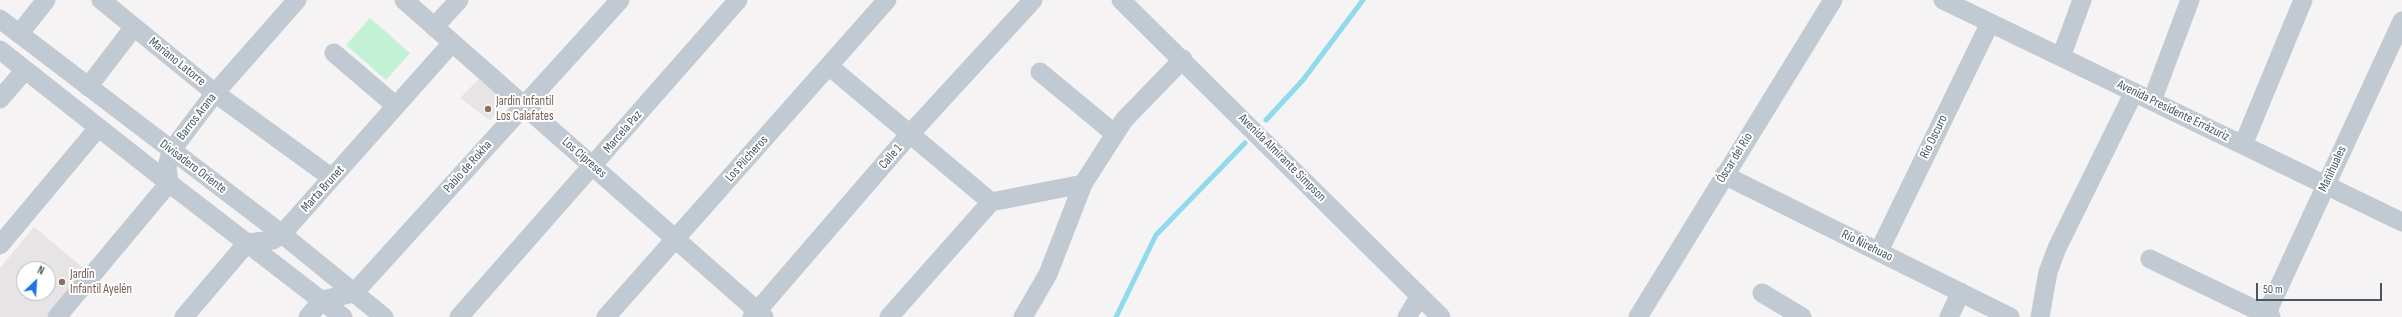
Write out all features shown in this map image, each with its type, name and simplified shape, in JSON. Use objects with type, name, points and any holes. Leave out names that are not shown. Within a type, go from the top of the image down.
[{"type":"street","points":[[20,34],[46,0]]},
{"type":"street","name":"Mariano Latorre","points":[[101,0],[215,93],[332,178]]},
{"type":"street","name":"Barros Arana","points":[[169,183],[167,167],[171,151],[215,93],[297,0]]},
{"type":"street","name":"Los Cipreses","points":[[404,0],[676,239],[758,315]]},
{"type":"street","points":[[434,27],[459,0]]},
{"type":"street","name":"Pablo de Rokha","points":[[354,292],[620,0]]},
{"type":"street","name":"Marcela Paz","points":[[459,317],[738,0]]},
{"type":"street","name":"Los Pilcheros","points":[[606,317],[830,67],[887,0]]},
{"type":"street","name":"Calle 1","points":[[758,315],[910,134],[1033,0]]},
{"type":"street","name":"Avenida Almirante Simpson","points":[[1121,0],[1183,59],[1441,317]]},
{"type":"street","name":"Óscar del Río","points":[[1638,317],[1833,0]]},
{"type":"street","name":"Avenida Presidente Errázuriz","points":[[1943,0],[2402,222]]},
{"type":"street","points":[[2061,57],[2082,0]]},
{"type":"street","points":[[2152,101],[2190,0]]},
{"type":"street","points":[[2243,145],[2303,0]]},
{"type":"street","name":"Divisadero Oriente","points":[[0,19],[171,151],[282,234],[384,317]]},
{"type":"street","name":"Mañihuales","points":[[2267,316],[2326,184],[2396,51],[2402,21]]},
{"type":"street","name":"Río Oscuro","points":[[1879,251],[1990,23]]},
{"type":"street","points":[[88,87],[134,28]]},
{"type":"street","name":"Marta Brunet","points":[[247,244],[274,240],[282,234],[452,43]]},
{"type":"street","name":"Divisadero Oriente","points":[[0,50],[247,244],[343,317]]},
{"type":"street","points":[[334,53],[396,106]]},
{"type":"street","points":[[1023,317],[1048,274],[1083,184],[1124,120],[1183,59]]},
{"type":"street","points":[[830,67],[991,202]]},
{"type":"street","points":[[0,100],[25,70]]},
{"type":"street","points":[[1040,72],[1115,134]]},
{"type":"street","points":[[2040,317],[2044,303],[2048,272],[2058,248],[2134,92]]},
{"type":"street","points":[[0,245],[98,128]]},
{"type":"street","name":"Río Ñirehuao","points":[[1724,175],[2010,317]]},
{"type":"street","points":[[57,317],[169,183]]},
{"type":"street","points":[[889,317],[991,202],[1083,184]]},
{"type":"street","points":[[184,317],[247,244]]},
{"type":"street","points":[[2150,259],[2267,316]]},
{"type":"street","points":[[308,317],[322,300],[354,292]]},
{"type":"street","points":[[1949,317],[1961,292]]},
{"type":"street","points":[[1762,293],[1802,317]]},
{"type":"street","points":[[1407,317],[1420,296]]},
{"type":"shaded area","name":"Jardin Infantil Los Calafates","points":[[482,76],[510,97],[490,120],[460,98]]},
{"type":"shaded area","name":"Jardín Infantil Ayelén","points":[[34,227],[86,270],[47,317],[0,317],[0,268]]},
{"type":"green space","points":[[370,18],[410,53],[386,80],[346,45]]},
{"type":"waterway","points":[[1266,120],[1303,80],[1363,0]]},
{"type":"waterway","points":[[1116,317],[1156,235],[1245,143]]},
{"type":"place","name":"Jardin Infantil Los Calafates","points":[[488,109]]},
{"type":"place","name":"Jardín Infantil Ayelén","points":[[62,282]]}]
